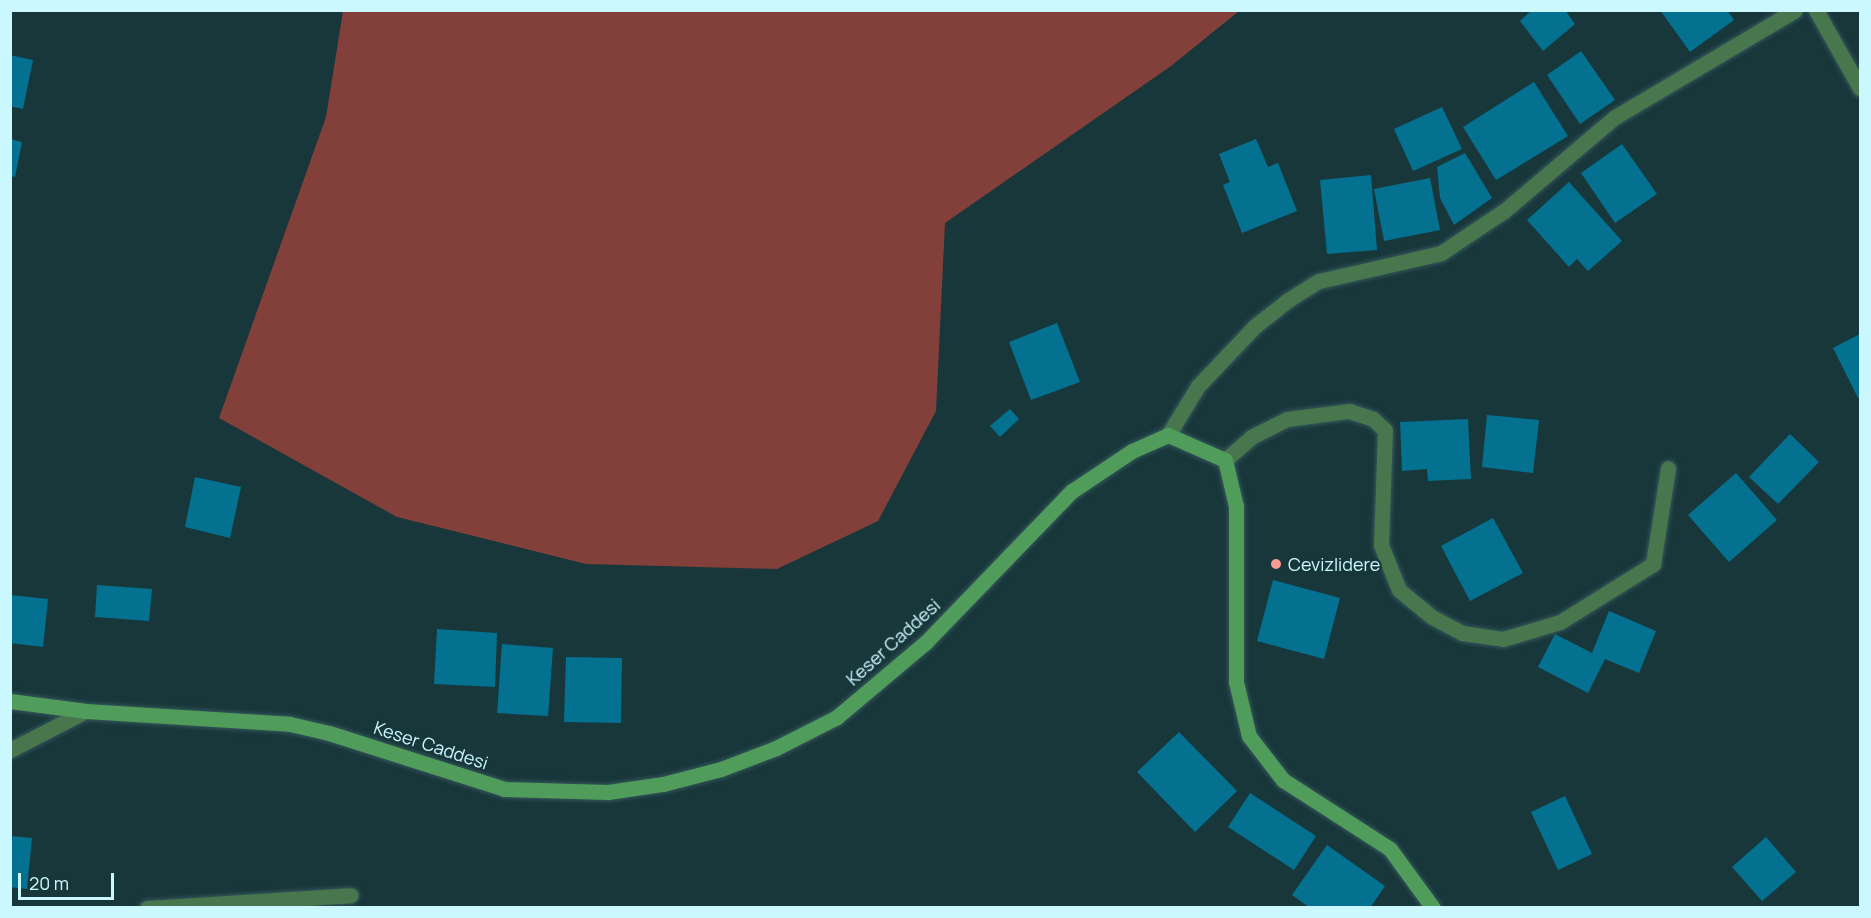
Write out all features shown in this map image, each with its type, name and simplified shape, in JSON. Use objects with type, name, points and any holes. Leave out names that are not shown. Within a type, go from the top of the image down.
[{"type":"street","points":[[1225,460],[1168,435],[1198,386],[1255,326],[1288,300],[1319,281],[1441,253],[1504,211],[1616,117],[1795,10]]},
{"type":"street","points":[[1816,10],[1860,88]]},
{"type":"street","points":[[1225,460],[1251,437],[1287,419],[1349,411],[1373,418],[1385,430],[1381,545],[1399,590],[1432,617],[1462,633],[1503,639],[1560,622],[1653,564],[1668,468]]},
{"type":"street","name":"Keser Caddesi","points":[[10,701],[86,711],[290,724],[329,733],[504,789],[608,792],[687,778],[777,748],[837,717],[925,643],[1072,491],[1132,451],[1168,435]]},
{"type":"street","points":[[1225,460],[1236,506],[1236,682],[1249,736],[1283,780],[1390,849],[1433,908]]},
{"type":"street","points":[[10,750],[86,711]]},
{"type":"street","points":[[147,908],[351,895]]},
{"type":"shaded area","points":[[343,10],[1239,11],[1171,66],[945,223],[936,411],[878,521],[777,569],[586,564],[397,517],[219,418],[326,117]]},
{"type":"building","points":[[1532,10],[1565,10],[1575,24],[1543,51],[1520,21]]},
{"type":"building","points":[[1660,10],[1727,10],[1734,20],[1690,52]]},
{"type":"building","points":[[1581,51],[1615,100],[1580,124],[1547,75]]},
{"type":"building","points":[[10,55],[33,60],[23,109],[10,106]]},
{"type":"building","points":[[1534,82],[1568,136],[1496,180],[1463,127]]},
{"type":"building","points":[[1442,107],[1462,149],[1413,171],[1394,129]]},
{"type":"building","points":[[10,139],[22,142],[15,177],[10,176]]},
{"type":"building","points":[[1256,139],[1268,167],[1278,163],[1297,211],[1242,233],[1223,185],[1230,182],[1219,154]]},
{"type":"building","points":[[1622,144],[1657,194],[1615,223],[1581,173]]},
{"type":"building","points":[[1465,153],[1492,198],[1454,225],[1440,198],[1437,167]]},
{"type":"building","points":[[1371,175],[1377,250],[1327,254],[1320,180]]},
{"type":"building","points":[[1430,178],[1440,230],[1384,241],[1374,189]]},
{"type":"building","points":[[1569,182],[1622,241],[1588,271],[1577,259],[1569,267],[1527,220]]},
{"type":"building","points":[[1057,323],[1080,382],[1031,400],[1009,342]]},
{"type":"building","points":[[1860,334],[1860,397],[1858,398],[1833,348]]},
{"type":"building","points":[[1010,409],[1019,419],[1000,437],[990,426]]},
{"type":"building","points":[[1487,415],[1539,420],[1533,473],[1482,467]]},
{"type":"building","points":[[1468,419],[1471,479],[1428,481],[1427,469],[1402,471],[1400,422]]},
{"type":"building","points":[[1790,434],[1819,462],[1778,504],[1749,477]]},
{"type":"building","points":[[1736,473],[1777,520],[1729,562],[1688,515]]},
{"type":"building","points":[[195,477],[241,487],[230,538],[185,527]]},
{"type":"building","points":[[1493,518],[1523,573],[1470,601],[1441,546]]},
{"type":"building","points":[[1273,580],[1340,598],[1324,659],[1257,641]]},
{"type":"building","points":[[97,585],[152,589],[149,621],[95,617]]},
{"type":"building","points":[[10,595],[48,599],[43,647],[10,643]]},
{"type":"building","points":[[1609,611],[1656,631],[1639,673],[1605,659],[1588,693],[1538,667],[1555,634],[1592,653]]},
{"type":"building","points":[[437,629],[497,633],[495,687],[434,684]]},
{"type":"building","points":[[502,644],[553,648],[548,716],[497,713]]},
{"type":"building","points":[[566,657],[622,658],[621,723],[564,722]]},
{"type":"building","points":[[1179,732],[1237,791],[1195,832],[1137,772]]},
{"type":"building","points":[[1250,793],[1316,836],[1294,870],[1228,827]]},
{"type":"building","points":[[1565,796],[1592,854],[1558,870],[1531,812]]},
{"type":"building","points":[[10,836],[32,838],[27,889],[10,887]]},
{"type":"building","points":[[1766,837],[1796,872],[1762,901],[1732,867]]},
{"type":"building","points":[[1327,845],[1385,886],[1370,908],[1310,908],[1292,895]]},
{"type":"place","name":"Cevizlidere","points":[[1276,564]]}]
